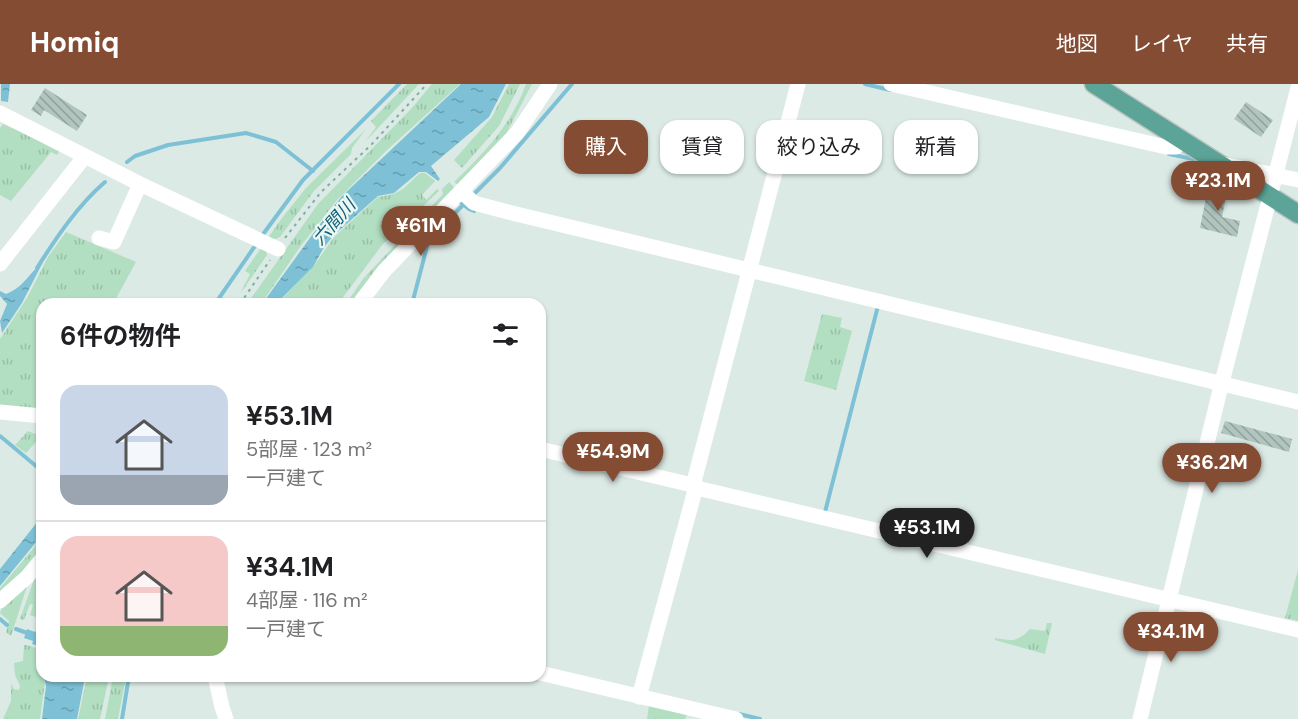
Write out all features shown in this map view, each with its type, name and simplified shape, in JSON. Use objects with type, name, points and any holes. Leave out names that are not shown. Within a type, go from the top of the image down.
[{"type":"main road","points":[[1094,84],[1219,164],[1273,183],[1298,214]]},
{"type":"street","points":[[641,693],[798,84]]},
{"type":"street","points":[[891,84],[1166,147],[1176,147],[1182,140]]},
{"type":"street","points":[[364,298],[384,271],[466,196],[517,133],[545,88]]},
{"type":"street","points":[[1140,719],[1220,387],[1298,88]]},
{"type":"street","points":[[0,113],[140,184],[272,246]]},
{"type":"street","points":[[0,264],[85,156]]},
{"type":"street","points":[[1273,183],[1298,180]]},
{"type":"street","points":[[99,238],[114,242],[140,184]]},
{"type":"street","points":[[466,196],[524,216],[748,274],[1220,387],[1298,402]]},
{"type":"street","points":[[0,412],[36,415]]},
{"type":"street","points":[[546,450],[695,487],[1170,595],[1298,630]]},
{"type":"street","points":[[0,601],[36,566]]},
{"type":"street","points":[[546,674],[641,693],[736,719]]},
{"type":"street","points":[[216,682],[226,719]]},
{"type":"path","points":[[243,298],[272,246],[321,192],[371,145],[427,84]]},
{"type":"green space","points":[[407,84],[419,84],[365,142],[376,127],[371,121]]},
{"type":"green space","points":[[432,84],[460,84],[387,150],[337,200],[300,247],[265,298],[251,298],[318,204],[411,109]]},
{"type":"green space","points":[[509,84],[520,84],[499,126],[462,168],[454,160],[492,117]]},
{"type":"green space","points":[[526,84],[532,84],[507,132],[491,153],[458,185],[454,182],[486,149],[505,125]]},
{"type":"green space","points":[[3,124],[60,150],[57,155],[51,152],[11,201],[0,195],[0,128]]},
{"type":"green space","points":[[366,129],[352,148],[351,154],[314,191],[280,237],[273,240],[266,251],[267,255],[240,294],[250,274],[245,271],[282,218],[306,188]]},
{"type":"green space","points":[[420,173],[425,173],[435,181],[422,195],[426,200],[437,189],[439,191],[382,245],[342,298],[283,298],[313,267],[334,237],[378,197],[394,194]]},
{"type":"green space","points":[[449,182],[455,188],[358,298],[350,298],[363,279],[443,194],[442,189]]},
{"type":"green space","points":[[66,232],[136,262],[116,298],[36,298],[36,410],[0,408],[0,339],[27,298],[48,257]]},
{"type":"green space","points":[[822,314],[842,318],[840,327],[852,331],[836,390],[804,381]]},
{"type":"green space","points":[[28,431],[35,434],[36,442],[26,453],[15,445]]},
{"type":"green space","points":[[36,545],[36,560],[0,593],[0,588]]},
{"type":"green space","points":[[1298,570],[1298,621],[1285,618]]},
{"type":"green space","points":[[36,574],[36,617],[30,615],[33,605],[30,604],[24,620],[20,619]]},
{"type":"green space","points":[[28,583],[11,636],[6,632],[9,621],[0,613],[8,600]]},
{"type":"green space","points":[[1047,623],[1052,623],[1045,654],[995,640],[995,638],[1010,640],[1018,638],[1030,629],[1045,631]]},
{"type":"green space","points":[[24,645],[36,648],[36,682],[45,682],[40,719],[3,719],[11,701],[11,684],[14,689],[19,690],[20,686],[15,675],[14,663],[23,661]]},
{"type":"green space","points":[[86,682],[108,682],[100,719],[78,719]]},
{"type":"green space","points":[[112,682],[125,682],[118,719],[105,719]]},
{"type":"green space","points":[[649,705],[688,713],[685,719],[647,719]]},
{"type":"water","points":[[1,84],[10,84],[8,102],[1,101]]},
{"type":"water","name":"六間川","points":[[461,84],[506,84],[489,117],[431,166],[440,179],[438,181],[426,172],[419,172],[394,193],[378,196],[333,236],[313,267],[282,298],[266,298],[342,196]]},
{"type":"water","points":[[43,262],[22,303],[2,333],[0,321],[7,304],[0,296],[0,291],[6,294],[17,288]]},
{"type":"water","points":[[36,524],[36,542],[0,586],[0,569]]},
{"type":"water","points":[[27,629],[36,630],[36,645],[32,644],[33,641],[24,638]]},
{"type":"water","points":[[45,682],[84,682],[77,719],[42,719]]},
{"type":"building","points":[[45,88],[87,115],[77,131],[44,110],[41,116],[31,110]]},
{"type":"building","points":[[1246,102],[1273,120],[1261,137],[1234,119]]},
{"type":"building","points":[[1209,182],[1228,186],[1222,217],[1240,221],[1237,237],[1200,228]]},
{"type":"building","points":[[1225,421],[1292,439],[1289,452],[1221,433]]},
{"type":"waterway","points":[[261,237],[303,180],[399,84]]},
{"type":"waterway","points":[[473,195],[500,168],[572,84]]},
{"type":"waterway","points":[[865,84],[890,90]]},
{"type":"waterway","points":[[127,162],[135,156],[168,145],[246,133],[276,142],[313,171]]},
{"type":"waterway","points":[[1169,154],[1193,159]]},
{"type":"waterway","points":[[37,268],[77,211],[105,182]]},
{"type":"waterway","points":[[460,202],[474,211]]},
{"type":"waterway","points":[[414,298],[429,239],[463,205]]},
{"type":"waterway","points":[[219,298],[257,243]]},
{"type":"waterway","points":[[825,512],[878,306]]},
{"type":"waterway","points":[[0,436],[36,466]]},
{"type":"waterway","points":[[0,619],[7,625]]},
{"type":"waterway","points":[[16,629],[30,634]]},
{"type":"waterway","points":[[122,719],[128,682]]},
{"type":"waterway","points":[[739,714],[760,719]]}]
